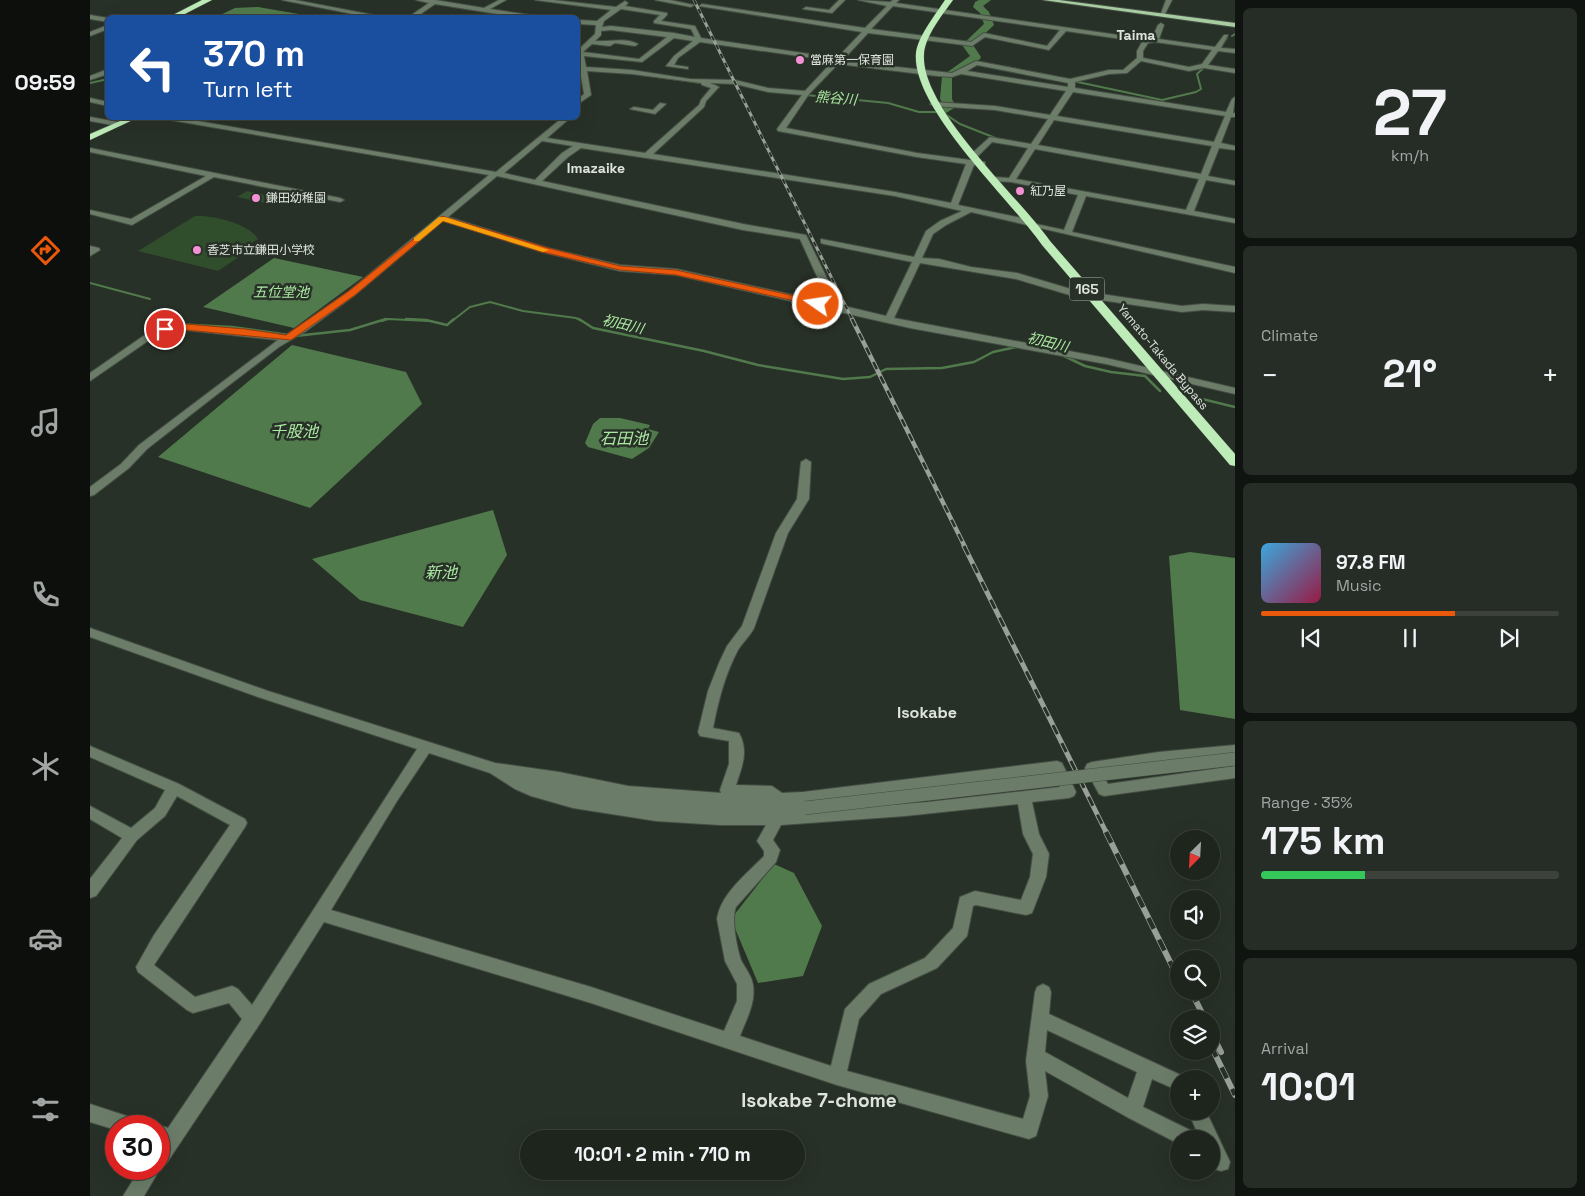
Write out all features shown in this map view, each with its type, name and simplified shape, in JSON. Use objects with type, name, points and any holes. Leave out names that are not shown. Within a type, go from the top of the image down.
[{"type":"highway","points":[[176,15],[208,0]]},
{"type":"highway","name":"Yamato-Takada Bypass","points":[[949,0],[924,39],[920,52],[921,72],[925,86],[976,160],[1034,225],[1046,242],[1234,461]]},
{"type":"highway","points":[[90,137],[128,120]]},
{"type":"main road","points":[[1046,0],[1235,25]]},
{"type":"street","points":[[284,0],[369,15]]},
{"type":"street","points":[[419,0],[518,15]]},
{"type":"street","points":[[485,10],[502,0]]},
{"type":"street","points":[[538,0],[665,14],[649,28]]},
{"type":"street","points":[[582,5],[588,0]]},
{"type":"street","points":[[594,0],[608,2],[610,0]]},
{"type":"street","points":[[580,101],[588,95],[587,82],[581,69],[583,48],[598,35],[599,26],[617,8],[630,0]]},
{"type":"street","points":[[658,0],[691,5]]},
{"type":"street","points":[[806,9],[830,12],[842,0]]},
{"type":"street","points":[[860,0],[894,2],[987,19],[1235,51]]},
{"type":"street","points":[[1162,16],[1169,0]]},
{"type":"street","points":[[415,15],[437,2]]},
{"type":"street","points":[[894,2],[806,94],[781,129],[908,153],[976,160]]},
{"type":"street","points":[[702,6],[969,44],[984,35],[1048,48],[1065,28]]},
{"type":"street","points":[[90,17],[105,20]]},
{"type":"street","points":[[580,22],[672,37],[737,44],[887,71],[952,75],[960,72],[977,59]]},
{"type":"street","points":[[656,22],[693,27],[699,40]]},
{"type":"street","points":[[583,48],[640,61],[672,37],[683,26]]},
{"type":"street","points":[[90,34],[105,28]]},
{"type":"street","points":[[1155,40],[1160,29],[1167,33]]},
{"type":"street","points":[[1213,39],[1224,38],[1220,49]]},
{"type":"street","points":[[686,68],[669,66],[676,57],[699,40]]},
{"type":"street","points":[[583,48],[610,44],[614,41],[635,44]]},
{"type":"street","points":[[960,72],[1072,83],[1109,72],[1125,72],[1140,59],[1140,50],[1146,41]]},
{"type":"street","points":[[969,44],[977,59],[1072,83],[1232,115]]},
{"type":"street","points":[[583,48],[626,52]]},
{"type":"street","points":[[1207,66],[1214,51],[1220,49]]},
{"type":"street","points":[[650,53],[658,54]]},
{"type":"street","points":[[667,55],[676,57]]},
{"type":"street","points":[[1140,59],[1189,69],[1207,66],[1235,71]]},
{"type":"street","points":[[581,69],[632,72],[716,87],[703,101],[702,106],[646,156]]},
{"type":"street","points":[[90,78],[105,72]]},
{"type":"street","points":[[702,83],[735,82],[768,90],[806,94]]},
{"type":"street","points":[[1012,180],[1053,117],[1072,83]]},
{"type":"street","points":[[1189,213],[1216,145],[1232,115],[1235,99]]},
{"type":"street","points":[[90,100],[105,103]]},
{"type":"street","points":[[655,112],[662,104]]},
{"type":"street","points":[[938,107],[966,105],[1053,117],[1235,148]]},
{"type":"street","points":[[634,109],[665,114]]},
{"type":"street","points":[[90,120],[118,124]]},
{"type":"street","points":[[182,120],[496,174],[743,227],[803,237],[836,307]]},
{"type":"street","points":[[90,493],[125,466],[143,447],[207,397],[352,293],[564,120]]},
{"type":"street","points":[[541,139],[895,194],[954,205],[1131,249],[1235,270]]},
{"type":"street","points":[[954,205],[976,160],[990,139],[1235,183]]},
{"type":"street","points":[[537,182],[565,155],[580,145]]},
{"type":"street","points":[[90,150],[340,200]]},
{"type":"street","points":[[90,212],[132,222],[214,174]]},
{"type":"street","points":[[994,179],[1012,180],[1235,222]]},
{"type":"street","points":[[1067,233],[1083,193]]},
{"type":"street","points":[[889,320],[929,233],[943,223],[971,209]]},
{"type":"street","points":[[442,218],[545,250],[620,268],[676,272],[889,320],[972,337],[1067,353],[1235,391]]},
{"type":"street","points":[[824,241],[917,260],[940,262],[971,270],[1017,276],[1059,289],[1093,295],[1182,308],[1235,309]]},
{"type":"street","points":[[90,248],[96,250],[90,253]]},
{"type":"street","points":[[90,378],[155,332],[174,326],[291,336]]},
{"type":"street","points":[[781,800],[772,792],[727,790],[738,753],[738,744],[734,738],[705,732],[710,709],[726,664],[739,637],[748,628],[782,533],[803,499],[806,462]]},
{"type":"street","points":[[90,632],[263,694],[495,769],[593,795],[650,805],[696,809],[805,808],[1235,760]]},
{"type":"street","points":[[170,1129],[254,1019],[392,796],[426,747]]},
{"type":"street","points":[[90,750],[174,788],[240,823],[160,940],[144,967],[194,1005],[232,994],[254,1019]]},
{"type":"street","points":[[1235,750],[1159,757],[1092,768],[1104,790],[1235,772]]},
{"type":"street","points":[[1057,767],[1069,792],[898,811],[776,820],[693,819],[594,806],[558,798],[524,786],[495,769],[560,778],[628,792],[718,799],[781,800],[1057,767]]},
{"type":"street","points":[[93,883],[132,836],[160,812],[174,788]]},
{"type":"street","points":[[837,1077],[851,1014],[875,989],[931,963],[961,931],[966,902],[975,898],[1026,908],[1038,877],[1041,854],[1031,834],[1024,798]]},
{"type":"street","points":[[90,812],[132,836]]},
{"type":"street","points":[[729,1042],[745,1001],[745,983],[733,961],[724,919],[730,903],[771,858],[772,850],[765,841],[766,836],[775,826],[776,820]]},
{"type":"street","points":[[320,914],[671,1020],[729,1042],[837,1077],[1029,1130],[1039,1096],[1036,1056],[1043,992]]},
{"type":"street","points":[[1040,1018],[1170,1079]]},
{"type":"street","points":[[1036,1056],[1133,1112],[1170,1130]]},
{"type":"street","points":[[1133,1112],[1147,1068]]},
{"type":"street","points":[[90,1113],[105,1118]]},
{"type":"street","points":[[133,1196],[144,1180]]},
{"type":"shaded area","points":[[247,191],[280,198],[270,204],[237,197]]},
{"type":"shaded area","points":[[195,216],[211,217],[239,224],[253,233],[258,239],[249,245],[254,247],[218,271],[138,251]]},
{"type":"water","points":[[257,7],[304,15],[220,15],[235,8]]},
{"type":"water","name":"五位堂池","points":[[274,258],[363,277],[294,328],[203,307]]},
{"type":"water","name":"千股池","points":[[292,345],[406,372],[422,404],[310,508],[158,457]]},
{"type":"water","name":"石田池","points":[[600,418],[620,418],[650,425],[648,429],[659,432],[649,448],[632,459],[588,447],[585,443],[593,424]]},
{"type":"water","name":"新池","points":[[493,510],[507,555],[463,627],[360,600],[312,559]]},
{"type":"water","points":[[1190,552],[1235,558],[1235,719],[1180,710],[1169,556]]},
{"type":"water","points":[[774,864],[794,873],[822,926],[803,976],[758,983],[731,919]]},
{"type":"waterway","name":"熊谷川","points":[[942,111],[950,107],[946,99],[947,76],[976,57],[967,45],[989,25],[984,12],[978,7],[978,4],[986,0]]},
{"type":"waterway","points":[[1073,81],[1162,100],[1196,92],[1201,89],[1197,74],[1210,62],[1227,38]]},
{"type":"waterway","points":[[990,64],[1053,76]]},
{"type":"waterway","name":"熊谷川","points":[[643,75],[701,83]]},
{"type":"waterway","name":"熊谷川","points":[[90,83],[105,80]]},
{"type":"waterway","name":"熊谷川","points":[[806,95],[888,103],[919,112],[940,112]]},
{"type":"waterway","points":[[945,114],[960,124],[998,139]]},
{"type":"waterway","points":[[90,283],[150,299]]},
{"type":"waterway","name":"初田川","points":[[452,321],[470,307],[490,302],[523,311],[576,318],[582,321]]},
{"type":"waterway","name":"初田川","points":[[295,336],[350,330],[386,319]]},
{"type":"waterway","name":"初田川","points":[[382,321],[388,319],[429,321]]},
{"type":"waterway","name":"初田川","points":[[406,319],[426,320],[447,325],[454,319]]},
{"type":"waterway","name":"初田川","points":[[579,319],[593,328],[704,351],[758,365],[843,379],[870,377],[886,369],[942,368],[974,362],[993,352],[1016,347]]},
{"type":"waterway","name":"初田川","points":[[174,324],[232,327],[289,335]]},
{"type":"waterway","name":"初田川","points":[[1064,356],[1085,366],[1111,372],[1145,376],[1160,391]]},
{"type":"waterway","name":"初田川","points":[[1194,397],[1235,407]]},
{"type":"railway","points":[[694,0],[853,321]]},
{"type":"railway","points":[[852,319],[965,547]]},
{"type":"railway","points":[[964,546],[1107,834]]},
{"type":"railway","points":[[1106,832],[1170,962]]},
{"type":"railway","points":[[1196,1000],[1200,1010]]},
{"type":"railway","points":[[1218,1060],[1235,1095]]},
{"type":"slow traffic","points":[[417,239],[442,218],[545,250]]},
{"type":"place","name":"當麻第一保育園","points":[[800,60]]},
{"type":"place","name":"紅乃屋","points":[[1020,191]]},
{"type":"place","name":"鎌田幼稚園","points":[[256,198]]},
{"type":"place","name":"香芝市立鎌田小学校","points":[[197,250]]},
{"type":"district","name":"Taima","points":[[1136,35]]},
{"type":"district","name":"Imazaike","points":[[596,168]]},
{"type":"district","name":"Isokabe","points":[[927,712]]},
{"type":"district","name":"Isokabe 7-chome","points":[[819,1100]]},
{"type":"route","points":[[165,329],[174,326],[288,338],[352,293],[442,218],[545,250],[620,268],[676,272],[818,304]]}]
